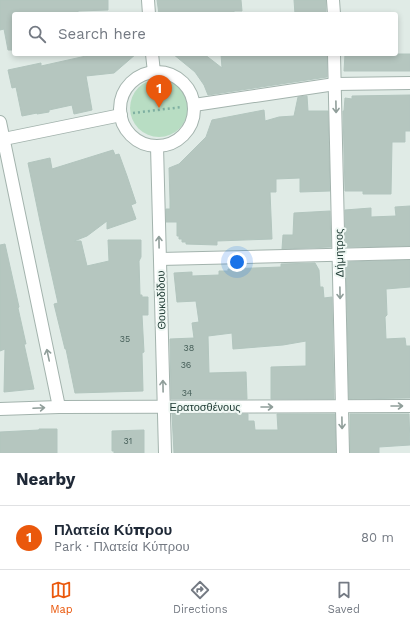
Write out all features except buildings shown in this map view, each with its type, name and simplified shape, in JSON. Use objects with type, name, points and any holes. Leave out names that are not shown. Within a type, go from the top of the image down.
[{"type":"street","points":[[148,0],[149,12]]},
{"type":"street","points":[[333,0],[334,12]]},
{"type":"street","points":[[152,56],[154,72]]},
{"type":"street","name":"Δήμητρος","points":[[334,56],[343,453]]},
{"type":"street","points":[[154,72],[166,73],[178,78],[189,90],[194,105],[192,121],[184,134],[174,142],[157,146],[146,144],[134,138],[125,127],[121,114],[121,100],[128,86],[139,76],[154,72]]},
{"type":"street","points":[[194,105],[335,84],[410,82]]},
{"type":"street","points":[[2,140],[121,114]]},
{"type":"street","points":[[0,122],[2,140],[59,407]]},
{"type":"street","name":"Θουκυδίδου","points":[[157,146],[165,453]]},
{"type":"street","points":[[160,259],[410,253]]},
{"type":"street","name":"Ερατοσθένους","points":[[0,410],[59,407],[410,406]]},
{"type":"path","points":[[121,114],[194,105]]},
{"type":"green space","points":[[153,79],[165,79],[180,87],[188,102],[188,114],[180,129],[165,137],[153,137],[138,129],[130,114],[130,102],[138,87]]},
{"type":"place","name":"Πλατεία Κύπρου","points":[[159,108]]}]
